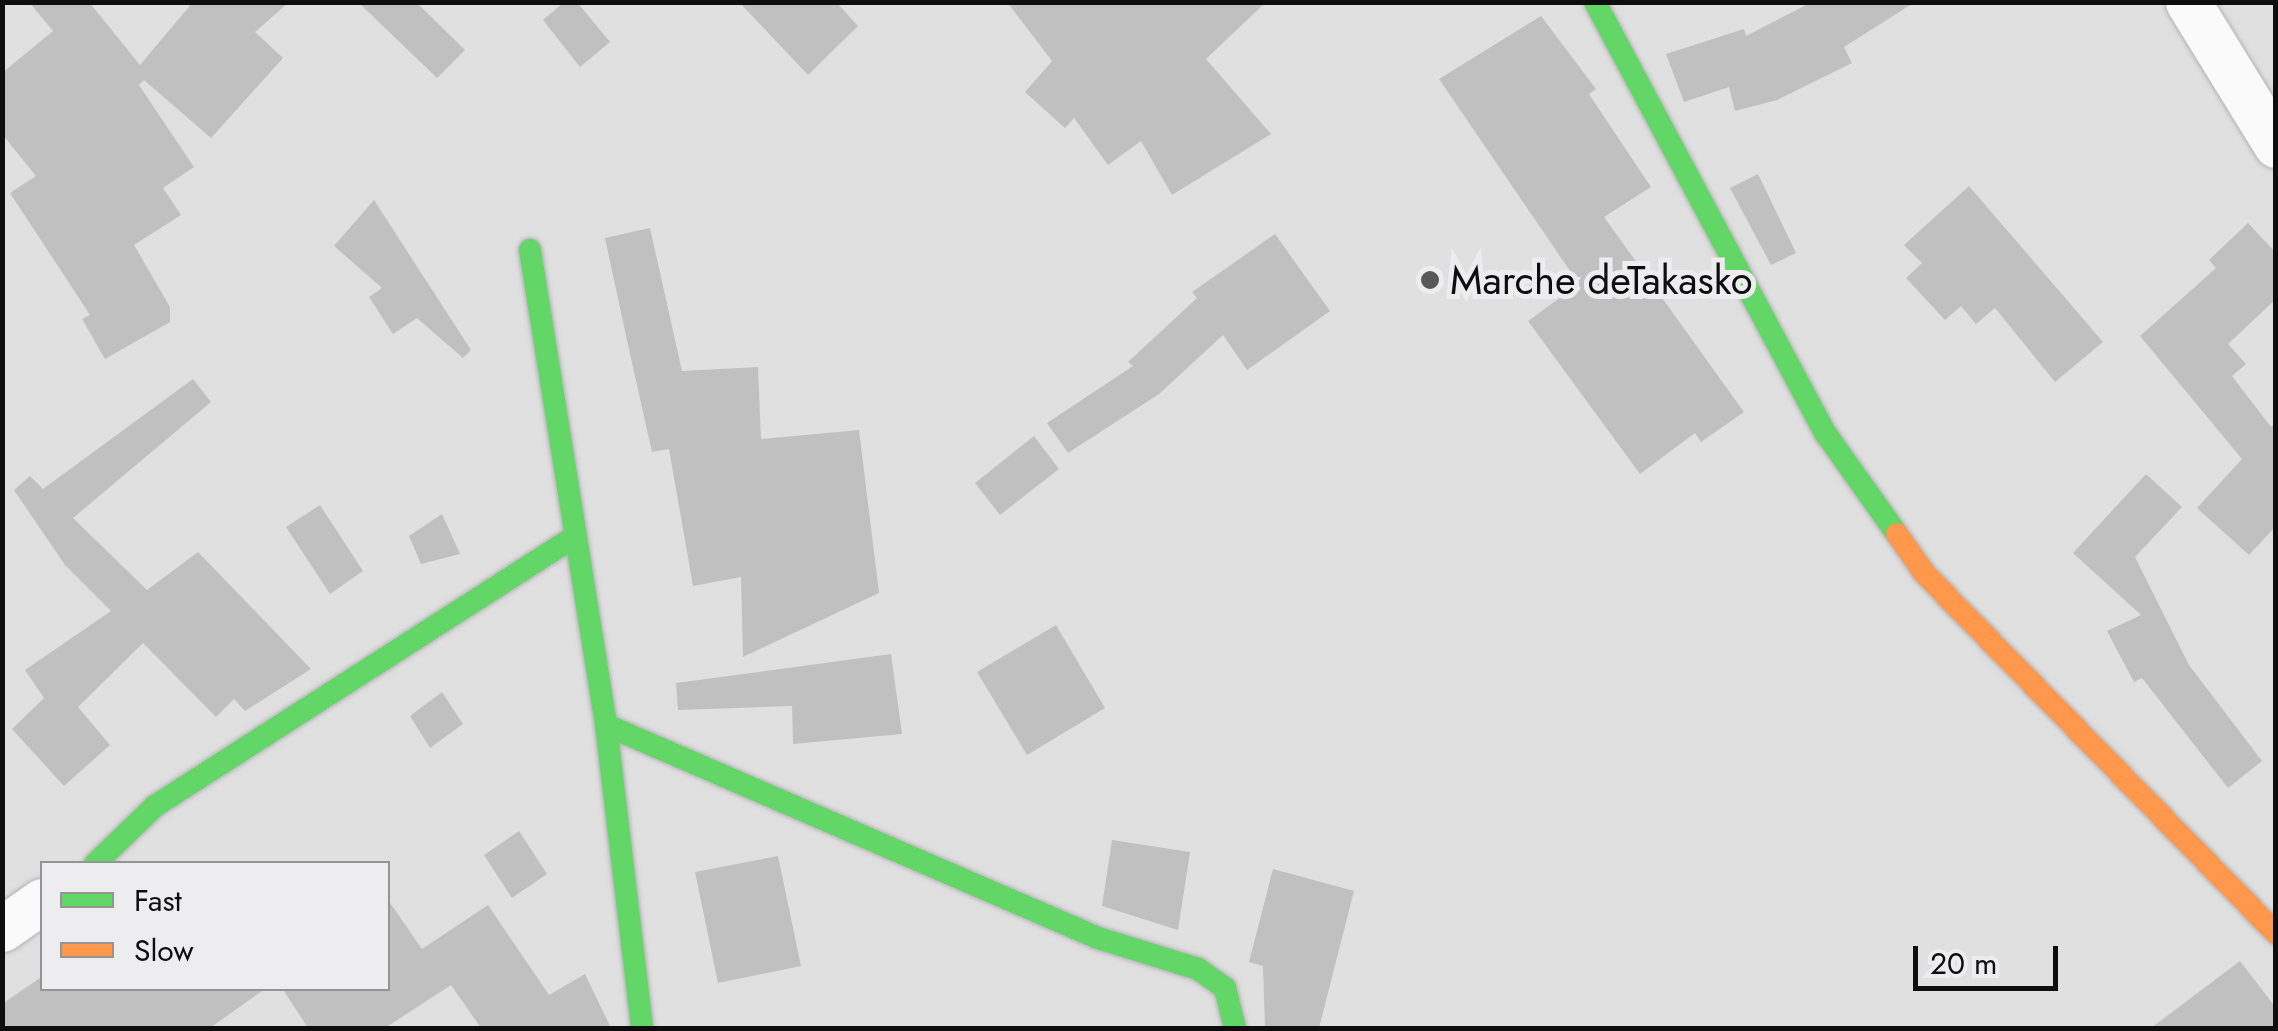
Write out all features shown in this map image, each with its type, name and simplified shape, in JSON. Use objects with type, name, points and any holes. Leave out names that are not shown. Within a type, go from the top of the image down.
[{"type":"street","points":[[2188,2],[2276,144]]},
{"type":"street","points":[[1603,6],[1826,434],[1925,574],[2276,932]]},
{"type":"street","points":[[530,250],[606,725],[642,1028]]},
{"type":"street","points":[[97,861],[155,806],[575,536]]},
{"type":"street","points":[[606,725],[1098,938],[1198,969],[1225,988],[1235,1028]]},
{"type":"street","points":[[2,929],[40,902]]},
{"type":"building","points":[[29,2],[89,2],[140,65],[193,2],[289,2],[255,32],[283,58],[211,138],[144,80],[139,85],[194,167],[163,188],[181,215],[134,245],[170,307],[170,322],[105,359],[82,319],[90,315],[10,193],[36,176],[2,134],[2,73],[53,31]]},
{"type":"building","points":[[358,2],[416,2],[465,50],[437,78]]},
{"type":"building","points":[[564,2],[577,2],[610,42],[580,67],[543,20]]},
{"type":"building","points":[[739,2],[836,2],[858,26],[808,75]]},
{"type":"building","points":[[1007,2],[1266,2],[1206,59],[1271,134],[1172,195],[1141,141],[1108,165],[1074,118],[1065,128],[1025,92],[1052,61]]},
{"type":"building","points":[[1812,2],[1915,2],[1844,47],[1852,63],[1777,100],[1735,111],[1729,87],[1684,102],[1666,54],[1744,29],[1746,36]]},
{"type":"building","points":[[1541,16],[1596,89],[1589,94],[1651,187],[1604,217],[1744,412],[1701,442],[1695,433],[1640,474],[1528,321],[1579,284],[1439,79]]},
{"type":"building","points":[[1758,174],[1796,253],[1771,265],[1730,188]]},
{"type":"building","points":[[1969,186],[2103,342],[2055,382],[1995,308],[1976,324],[1961,306],[1945,320],[1906,278],[1922,263],[1904,245]]},
{"type":"building","points":[[374,200],[471,350],[463,358],[417,318],[393,334],[369,297],[382,288],[334,246]]},
{"type":"building","points":[[2248,223],[2276,253],[2276,299],[2228,344],[2246,364],[2232,376],[2271,427],[2276,422],[2276,526],[2249,555],[2197,508],[2242,459],[2140,336],[2216,268],[2209,260]]},
{"type":"building","points":[[650,228],[682,371],[758,367],[761,439],[859,430],[879,593],[743,657],[741,577],[693,586],[669,449],[652,452],[628,345],[605,238]]},
{"type":"building","points":[[1275,234],[1330,311],[1247,370],[1223,335],[1159,394],[1068,453],[1047,423],[1133,366],[1128,362],[1197,298],[1192,292]]},
{"type":"building","points":[[193,379],[211,402],[73,518],[147,590],[198,552],[311,669],[245,711],[234,699],[216,717],[143,643],[78,707],[110,745],[64,786],[12,729],[44,698],[25,670],[111,611],[65,565],[14,490],[30,476],[43,489]]},
{"type":"building","points":[[1034,436],[1059,469],[1000,515],[975,483]]},
{"type":"building","points":[[2146,474],[2182,507],[2135,557],[2189,665],[2262,761],[2228,788],[2142,678],[2134,682],[2107,631],[2141,615],[2073,553]]},
{"type":"building","points":[[320,505],[363,571],[330,594],[286,527]]},
{"type":"building","points":[[442,514],[460,554],[421,564],[409,536]]},
{"type":"building","points":[[1056,625],[1105,708],[1027,755],[977,672]]},
{"type":"building","points":[[891,654],[902,734],[793,744],[792,706],[678,710],[676,683]]},
{"type":"building","points":[[442,692],[463,724],[430,748],[410,716]]},
{"type":"building","points":[[519,831],[547,874],[512,898],[484,855]]},
{"type":"building","points":[[1112,840],[1190,852],[1178,930],[1102,906]]},
{"type":"building","points":[[778,856],[801,966],[718,983],[695,872]]},
{"type":"building","points":[[1273,869],[1354,891],[1319,1028],[1265,1028],[1263,966],[1249,962]]},
{"type":"building","points":[[390,903],[422,949],[488,905],[549,995],[585,974],[611,1028],[481,1028],[451,985],[385,1028],[308,1028],[284,991],[390,991]]},
{"type":"building","points":[[2240,961],[2276,1008],[2276,1028],[2151,1028]]},
{"type":"building","points":[[40,978],[40,991],[262,991],[210,1028],[2,1028],[2,1004]]},
{"type":"traffic: fast","points":[[1595,2],[1826,434],[1897,534]]},
{"type":"traffic: fast","points":[[530,250],[606,725],[642,1028]]},
{"type":"traffic: fast","points":[[98,861],[155,806],[575,536]]},
{"type":"traffic: fast","points":[[606,725],[1098,938],[1198,969],[1225,988],[1235,1028]]},
{"type":"traffic: slow","points":[[1897,534],[1925,574],[2276,933]]},
{"type":"place","name":"Marche deTakasko","points":[[1430,280]]}]
